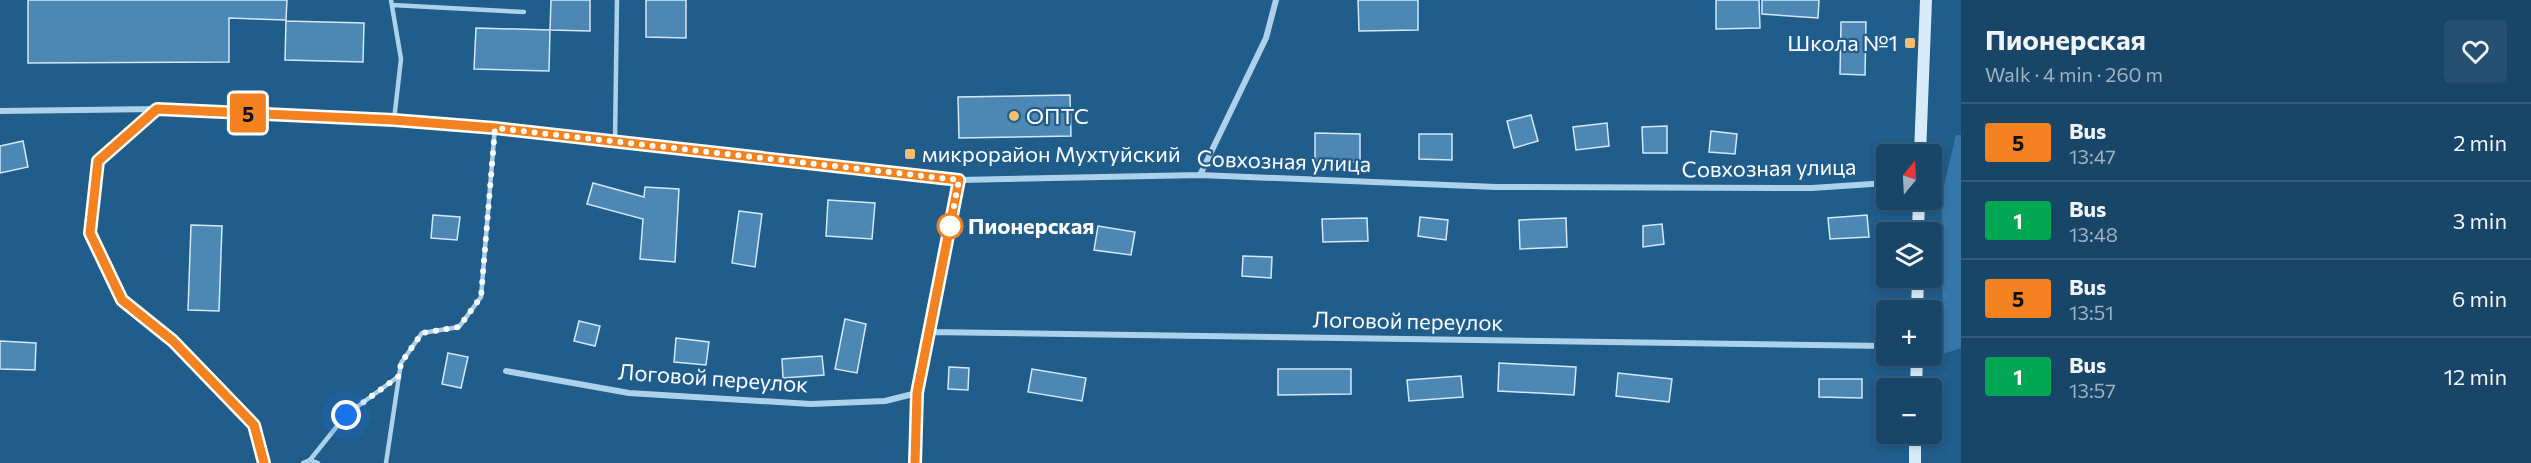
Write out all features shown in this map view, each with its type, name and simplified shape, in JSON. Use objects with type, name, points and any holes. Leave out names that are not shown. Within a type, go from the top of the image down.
[{"type":"main road","points":[[1920,144],[1926,0]]},
{"type":"main road","points":[[1915,444],[1915,463]]},
{"type":"street","points":[[1200,175],[1266,38],[1276,0]]},
{"type":"street","name":"Совхозная улица","points":[[0,111],[157,109],[394,120],[495,128],[959,180],[1200,175],[1508,187],[1812,188],[1876,184]]},
{"type":"street","points":[[915,463],[917,393],[959,180]]},
{"type":"street","name":"Логовой переулок","points":[[929,333],[1876,346]]},
{"type":"street","name":"Логовой переулок","points":[[506,371],[629,393],[800,403],[885,400],[917,393]]},
{"type":"lane","points":[[615,141],[617,0]]},
{"type":"lane","points":[[394,120],[401,59],[391,3],[524,12]]},
{"type":"lane","points":[[157,109],[98,161],[90,233],[122,300],[173,341],[254,425],[264,463]]},
{"type":"lane","points":[[386,463],[401,363],[422,333],[459,327],[481,297],[495,128]]},
{"type":"lane","points":[[303,463],[310,460],[346,415],[399,376]]},
{"type":"lane","points":[[310,460],[318,463]]},
{"type":"shaded area","points":[[1956,135],[1961,135],[1961,348],[1943,354],[1942,193]]},
{"type":"building","points":[[28,0],[287,0],[286,20],[229,18],[229,62],[28,63]]},
{"type":"building","points":[[551,0],[590,0],[590,31],[550,30]]},
{"type":"building","points":[[646,0],[686,0],[686,38],[646,37]]},
{"type":"building","points":[[1358,0],[1418,0],[1418,30],[1359,31]]},
{"type":"building","points":[[1716,0],[1759,0],[1760,28],[1716,29]]},
{"type":"building","points":[[1762,0],[1819,0],[1818,18],[1762,14]]},
{"type":"building","points":[[286,21],[364,23],[363,62],[285,60]]},
{"type":"building","points":[[1841,22],[1866,22],[1865,75],[1840,74]]},
{"type":"building","points":[[476,28],[550,30],[549,71],[474,69]]},
{"type":"building","name":"ОПТС","points":[[1070,95],[1071,136],[959,138],[958,97]]},
{"type":"building","points":[[1531,115],[1538,141],[1514,148],[1507,121]]},
{"type":"building","points":[[1607,123],[1609,146],[1576,150],[1573,127]]},
{"type":"building","points":[[1667,126],[1667,153],[1643,153],[1642,127]]},
{"type":"building","points":[[1711,131],[1737,134],[1735,154],[1709,152]]},
{"type":"building","points":[[1315,133],[1360,134],[1360,162],[1315,161]]},
{"type":"building","points":[[1419,134],[1452,134],[1452,160],[1419,159]]},
{"type":"building","points":[[23,141],[28,167],[0,173],[0,146]]},
{"type":"building","points":[[593,183],[644,197],[645,187],[679,189],[675,262],[640,259],[643,219],[587,204]]},
{"type":"building","points":[[828,200],[875,203],[872,239],[826,236]]},
{"type":"building","points":[[739,211],[762,214],[755,267],[732,263]]},
{"type":"building","points":[[433,215],[460,217],[457,240],[431,238]]},
{"type":"building","points":[[1867,215],[1869,237],[1830,239],[1828,218]]},
{"type":"building","points":[[1420,217],[1448,220],[1446,240],[1418,236]]},
{"type":"building","points":[[1367,218],[1368,241],[1323,242],[1322,219]]},
{"type":"building","points":[[1566,218],[1567,247],[1520,249],[1519,220]]},
{"type":"building","points":[[1662,224],[1664,244],[1643,247],[1643,226]]},
{"type":"building","points":[[191,225],[222,226],[219,311],[188,310]]},
{"type":"building","points":[[1098,226],[1135,232],[1131,255],[1094,250]]},
{"type":"building","points":[[1243,256],[1272,257],[1271,278],[1242,276]]},
{"type":"building","points":[[845,319],[866,324],[857,373],[835,369]]},
{"type":"building","points":[[579,321],[600,326],[595,346],[574,341]]},
{"type":"building","points":[[676,338],[709,342],[706,365],[674,362]]},
{"type":"building","points":[[0,341],[36,343],[35,370],[0,369]]},
{"type":"building","points":[[448,353],[468,357],[461,388],[442,384]]},
{"type":"building","points":[[822,356],[824,375],[783,378],[782,359]]},
{"type":"building","points":[[1499,363],[1576,367],[1574,395],[1498,391]]},
{"type":"building","points":[[949,367],[969,368],[968,390],[948,389]]},
{"type":"building","points":[[1032,369],[1086,378],[1082,401],[1028,392]]},
{"type":"building","points":[[1278,369],[1351,369],[1351,394],[1278,395]]},
{"type":"building","points":[[1618,373],[1672,379],[1669,402],[1616,396]]},
{"type":"building","points":[[1461,376],[1463,397],[1409,401],[1407,380]]},
{"type":"building","points":[[1819,379],[1862,379],[1862,398],[1819,397]]},
{"type":"bus line","name":"5","points":[[264,463],[254,425],[173,341],[122,300],[90,233],[98,161],[157,109],[394,120],[495,128],[959,180],[917,393],[915,463]]},
{"type":"place","name":"Школа №1","points":[[1910,43]]},
{"type":"place","name":"ОПТС","points":[[1014,116]]},
{"type":"place","name":"микрорайон Мухтуйский","points":[[910,154]]},
{"type":"place","name":"Пионерская","points":[[950,226]]},
{"type":"route","points":[[346,415],[399,376],[401,363],[422,333],[459,327],[481,297],[495,128],[959,180],[950,226]]}]
